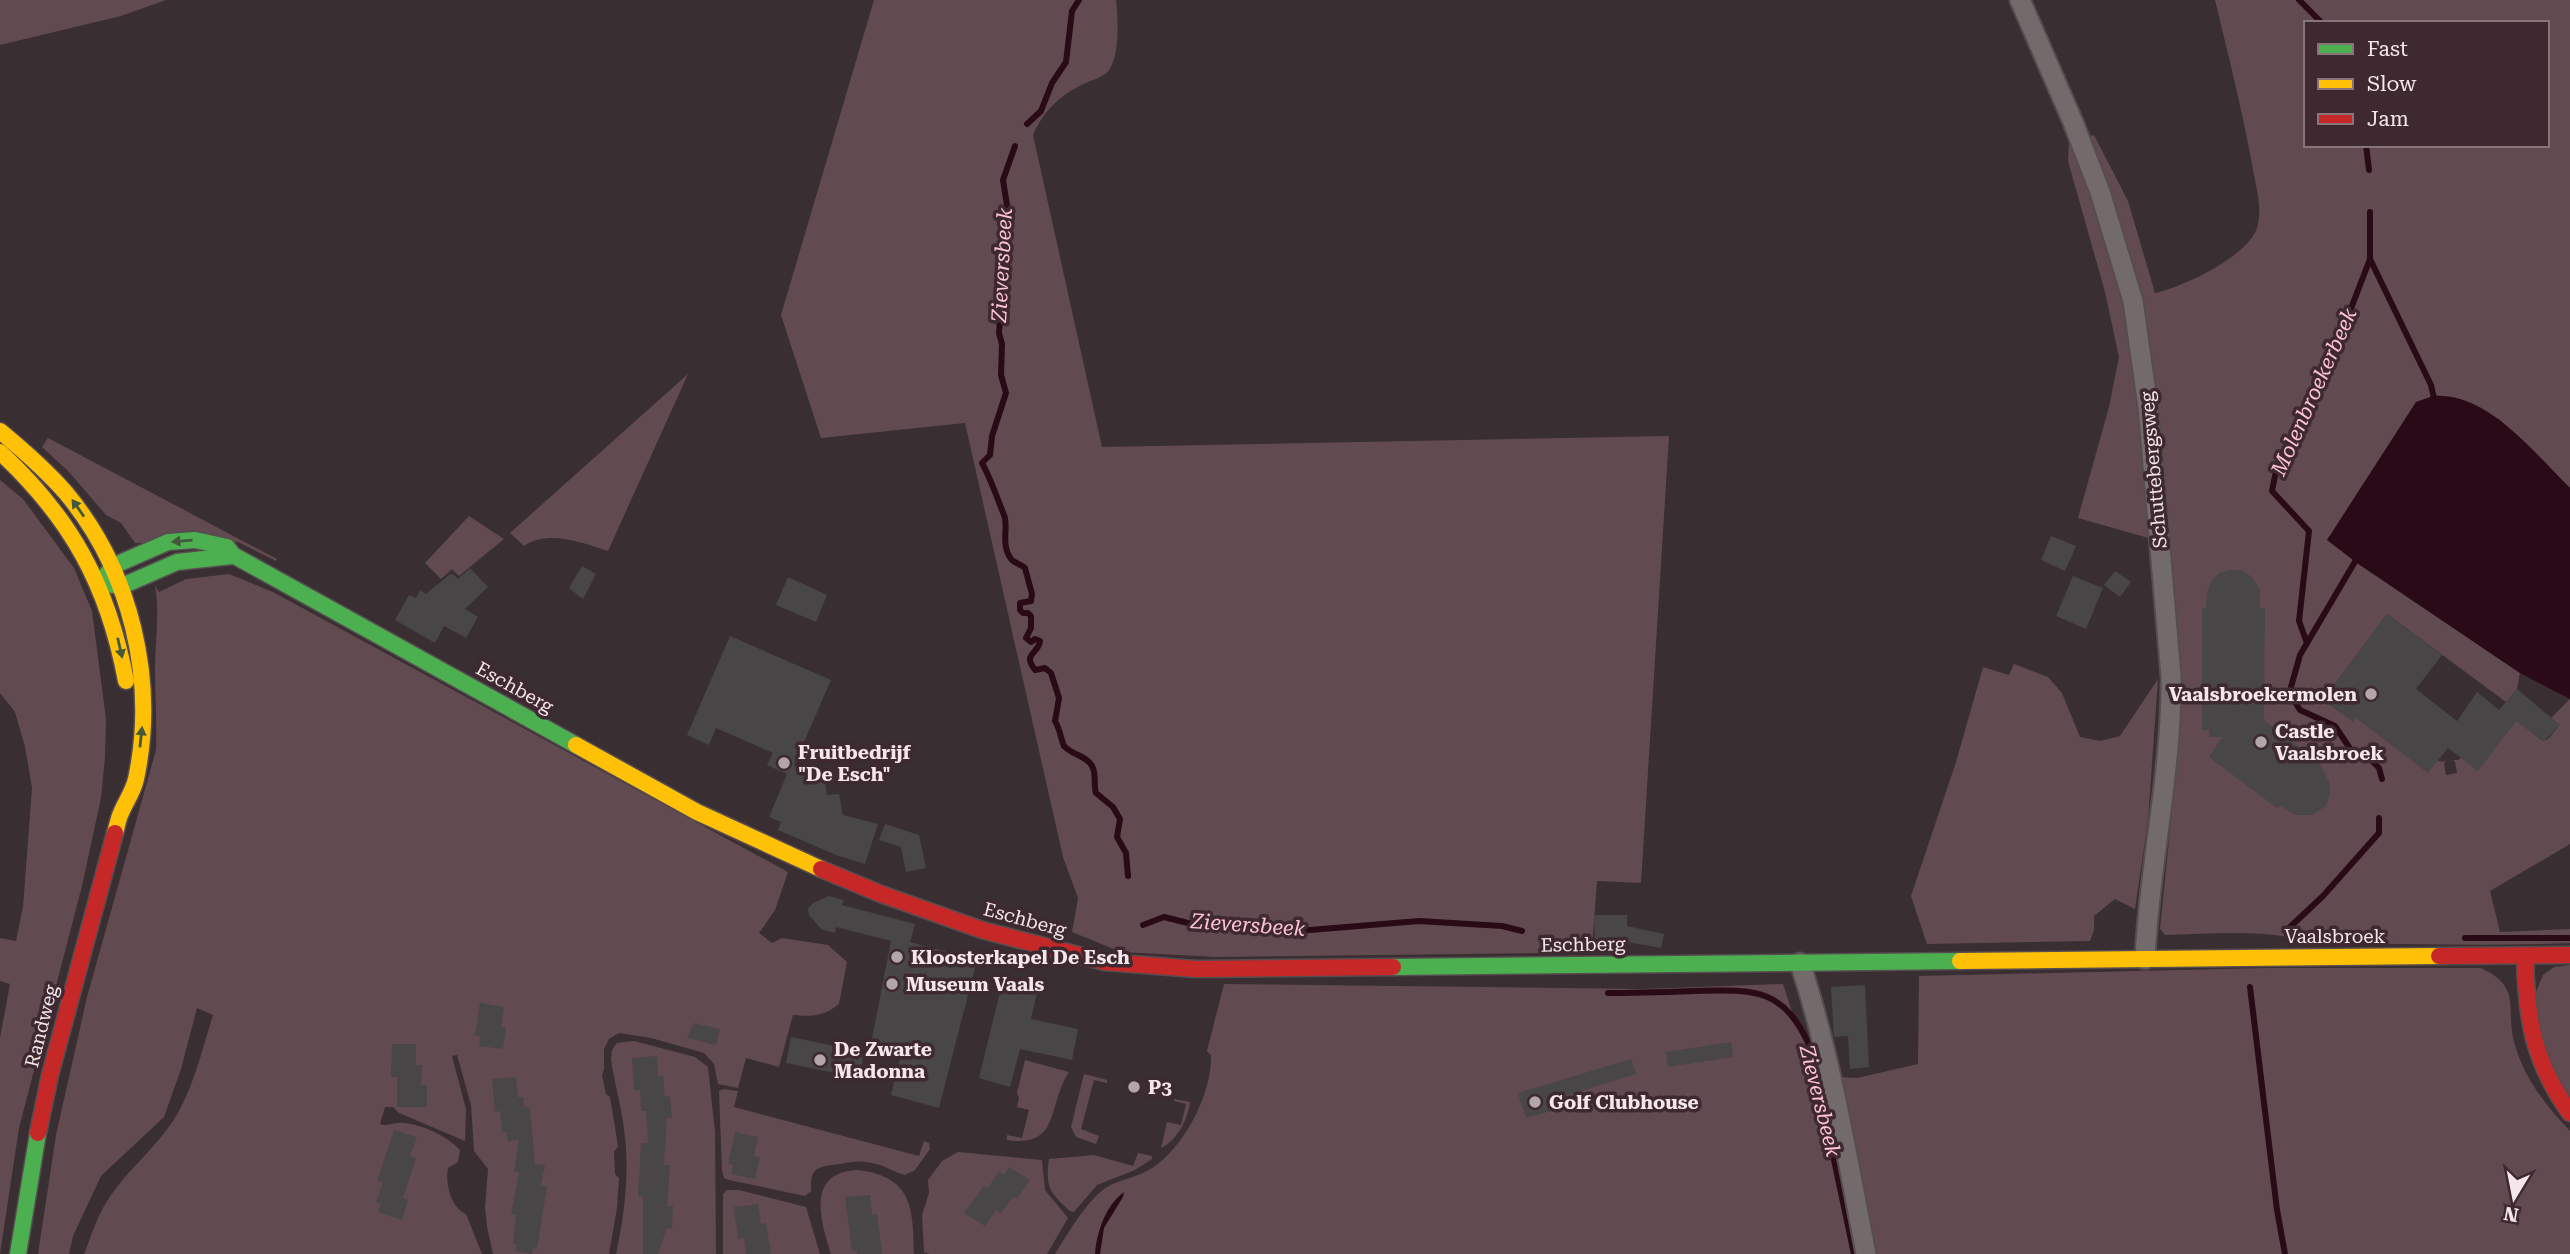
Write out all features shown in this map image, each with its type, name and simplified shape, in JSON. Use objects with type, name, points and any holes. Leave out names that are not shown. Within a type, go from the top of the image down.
[{"type":"street","name":"Schuttebergsweg","points":[[2020,0],[2100,192],[2127,275],[2143,360],[2171,676],[2167,772],[2145,959]]},
{"type":"street","name":"Randweg","points":[[0,431],[28,452],[58,482],[76,504],[113,566],[122,586],[138,643],[144,702],[141,737],[129,803],[121,811],[50,1075],[30,1173],[18,1254]]},
{"type":"street","name":"Randweg","points":[[0,452],[33,482],[64,520],[100,583],[121,650],[126,682],[126,742],[117,801],[121,811]]},
{"type":"street","name":"Eschberg","points":[[100,583],[113,566],[155,546],[182,540],[227,547],[233,555],[697,812],[844,878],[982,930],[1105,962],[1196,969],[2145,959]]},
{"type":"street","points":[[100,583],[122,586],[177,562],[233,555]]},
{"type":"street","name":"Vaalsbroek","points":[[2145,959],[2570,955]]},
{"type":"street","points":[[2525,956],[2525,1003],[2529,1028],[2547,1079],[2570,1113]]},
{"type":"street","points":[[1800,963],[1822,1038],[1866,1254]]},
{"type":"shaded area","points":[[0,0],[166,0],[121,16],[0,45]]},
{"type":"shaded area","points":[[874,0],[1116,0],[1117,46],[1109,70],[1061,98],[1048,110],[1033,135],[1102,447],[1669,436],[1641,883],[1597,881],[1592,948],[1537,953],[1217,957],[1121,952],[1072,932],[1078,898],[1063,857],[965,423],[821,438],[781,315]]},
{"type":"shaded area","points":[[2215,0],[2570,0],[2570,488],[2498,418],[2327,539],[2357,563],[2520,673],[2517,689],[2506,702],[2387,614],[2327,695],[2331,698],[2328,703],[2341,713],[2345,709],[2441,762],[2446,761],[2446,775],[2457,773],[2453,760],[2458,760],[2516,720],[2543,741],[2548,739],[2559,726],[2551,718],[2570,699],[2570,844],[2490,891],[2500,932],[2570,929],[2570,943],[2312,943],[2258,934],[2165,935],[2160,929],[2180,731],[2176,616],[2166,543],[2078,518],[2109,407],[2119,357],[2105,292],[2068,161],[2069,141],[2094,135],[2128,201],[2155,293],[2197,277],[2228,260],[2251,239],[2257,228],[2259,204],[2244,123]]},
{"type":"shaded area","points":[[688,374],[608,551],[577,541],[555,538],[544,538],[524,546],[510,533]]},
{"type":"shaded area","points":[[2433,396],[2453,397],[2472,403],[2491,414],[2509,427],[2570,488],[2570,699],[2520,673],[2327,540],[2416,402]]},
{"type":"shaded area","points":[[48,438],[277,559],[276,561],[238,542],[135,543],[121,523],[106,515],[69,472],[42,447]]},
{"type":"shaded area","points":[[0,480],[23,499],[74,568],[92,611],[106,719],[101,798],[82,886],[19,1128],[0,1254],[0,1038],[10,984],[0,981],[0,938],[16,941],[23,907],[32,788],[25,747],[15,712],[0,693]]},
{"type":"shaded area","points":[[469,516],[504,539],[459,576],[452,569],[441,579],[425,563]]},
{"type":"shaded area","points":[[229,574],[273,592],[788,872],[775,910],[759,933],[772,943],[782,938],[828,945],[847,962],[839,1004],[818,1015],[793,1015],[779,1067],[746,1058],[738,1088],[718,1084],[714,1064],[704,1053],[651,1038],[619,1033],[609,1039],[604,1049],[602,1075],[606,1094],[610,1097],[618,1146],[614,1152],[615,1174],[619,1178],[609,1254],[493,1254],[485,1207],[488,1169],[474,1151],[471,1105],[457,1055],[452,1056],[466,1109],[465,1141],[399,1113],[393,1107],[385,1107],[380,1124],[403,1123],[426,1128],[460,1150],[458,1162],[448,1168],[448,1188],[456,1207],[466,1214],[482,1254],[84,1254],[106,1202],[166,1131],[186,1096],[213,1015],[197,1008],[181,1069],[164,1117],[101,1176],[73,1236],[69,1254],[38,1254],[56,1135],[87,997],[156,750],[155,586],[159,592],[186,579]]},
{"type":"shaded area","points":[[2014,664],[2048,677],[2062,693],[2080,737],[2100,741],[2120,736],[2158,679],[2148,820],[2135,909],[2115,899],[2094,916],[2094,930],[2090,941],[1927,944],[1911,896],[1956,762],[1983,667],[2009,675]]},
{"type":"shaded area","points":[[2570,965],[2570,1102],[2557,1087],[2531,1004],[2543,975],[2554,967]]},
{"type":"shaded area","points":[[2267,968],[2481,968],[2503,983],[2510,1001],[2515,1045],[2524,1069],[2545,1102],[2570,1131],[2570,1254],[1055,1254],[1077,1219],[1097,1195],[1113,1184],[1149,1170],[1173,1149],[1184,1135],[1207,1087],[1211,1055],[1207,1051],[1224,984],[1643,989],[1783,984],[1795,1021],[1837,1077],[1857,1078],[1918,1064],[1919,976]]},
{"type":"shaded area","points":[[634,1041],[695,1057],[708,1067],[715,1132],[716,1254],[616,1254],[624,1207],[627,1160],[623,1120],[611,1059],[612,1050],[617,1043]]},
{"type":"shaded area","points":[[1025,1060],[1069,1072],[1045,1131],[1024,1141],[1007,1140],[1007,1135],[1022,1138],[1029,1110],[1017,1107],[1017,1093]]},
{"type":"shaded area","points":[[1084,1074],[1107,1080],[1107,1083],[1094,1080],[1081,1129],[1099,1136],[1096,1144],[1076,1137],[1071,1127]]},
{"type":"shaded area","points":[[719,1091],[738,1091],[734,1107],[919,1156],[924,1141],[929,1143],[930,1149],[915,1170],[905,1175],[880,1165],[860,1161],[820,1168],[814,1172],[811,1191],[805,1196],[729,1180],[724,1178],[722,1171]]},
{"type":"shaded area","points":[[1174,1099],[1190,1102],[1189,1109],[1177,1135],[1161,1148],[1167,1122],[1181,1125],[1186,1104]]},
{"type":"shaded area","points":[[958,1152],[1042,1160],[1045,1190],[1068,1218],[1047,1254],[924,1252],[922,1215],[929,1193],[928,1180],[942,1161]]},
{"type":"shaded area","points":[[1138,1153],[1152,1156],[1152,1159],[1135,1170],[1097,1185],[1074,1212],[1063,1205],[1050,1189],[1049,1159],[1094,1155],[1133,1166]]},
{"type":"shaded area","points":[[858,1170],[890,1180],[906,1197],[913,1222],[914,1254],[831,1254],[821,1213],[824,1189],[830,1179],[841,1173]]},
{"type":"shaded area","points":[[727,1190],[739,1190],[806,1207],[820,1254],[723,1254],[723,1194]]},
{"type":"shaded area","points":[[1124,1192],[1104,1228],[1100,1254],[1095,1254],[1103,1220],[1112,1204]]},
{"type":"building","points":[[2051,536],[2076,546],[2065,571],[2041,560]]},
{"type":"building","points":[[582,566],[596,574],[583,599],[569,588]]},
{"type":"building","points":[[470,568],[488,587],[465,609],[478,617],[466,638],[444,626],[435,643],[395,620],[409,595],[416,598],[420,590],[426,594],[449,575],[453,574],[458,579]]},
{"type":"building","points":[[2241,570],[2252,577],[2260,590],[2260,608],[2265,608],[2264,720],[2318,761],[2329,781],[2330,793],[2326,806],[2312,815],[2296,815],[2280,806],[2277,808],[2209,757],[2222,737],[2209,737],[2209,730],[2202,730],[2202,608],[2206,608],[2207,592],[2212,580],[2219,573]]},
{"type":"building","points":[[2115,571],[2131,582],[2120,597],[2104,585]]},
{"type":"building","points":[[2073,576],[2103,588],[2086,629],[2056,616]]},
{"type":"building","points":[[788,577],[827,595],[816,622],[776,605]]},
{"type":"building","name":"Vaalsbroekermolen","points":[[2387,614],[2442,655],[2416,689],[2457,721],[2477,692],[2499,710],[2517,689],[2560,725],[2544,741],[2516,721],[2478,771],[2448,748],[2428,773],[2356,718],[2353,722],[2328,703],[2331,698],[2326,695]]},
{"type":"building","points":[[730,636],[831,680],[794,765],[824,776],[827,795],[839,794],[843,815],[878,824],[865,864],[836,855],[778,830],[781,822],[769,817],[787,774],[767,765],[773,753],[716,728],[709,745],[687,735]]},
{"type":"building","points":[[885,824],[919,835],[926,868],[906,872],[901,847],[879,840]]},
{"type":"building","points":[[829,896],[844,900],[842,905],[915,924],[910,942],[977,960],[939,1108],[891,1095],[901,1055],[870,1049],[891,941],[836,927],[835,933],[821,929],[809,915],[808,909],[813,903]]},
{"type":"building","points":[[1594,915],[1627,915],[1627,926],[1664,934],[1661,948],[1627,942],[1626,945],[1595,944]]},
{"type":"building","points":[[1003,980],[1038,989],[1031,1019],[1078,1029],[1072,1060],[1020,1049],[1010,1087],[979,1078]]},
{"type":"building","points":[[1865,985],[1869,1067],[1850,1069],[1848,1036],[1834,1037],[1831,987]]},
{"type":"building","points":[[480,1003],[504,1007],[501,1027],[506,1027],[503,1049],[479,1046],[480,1036],[475,1035]]},
{"type":"building","points":[[694,1023],[720,1029],[716,1045],[687,1038]]},
{"type":"building","points":[[791,1037],[864,1052],[859,1078],[786,1063]]},
{"type":"building","points":[[1731,1042],[1733,1057],[1668,1067],[1666,1052]]},
{"type":"building","points":[[392,1044],[416,1044],[416,1065],[422,1065],[421,1085],[427,1085],[427,1107],[397,1107],[397,1077],[391,1077]]},
{"type":"building","points":[[657,1056],[658,1076],[663,1076],[665,1097],[670,1096],[672,1118],[667,1118],[664,1165],[670,1165],[667,1206],[673,1206],[672,1229],[667,1228],[658,1254],[643,1254],[643,1197],[638,1196],[641,1143],[648,1143],[646,1111],[641,1111],[640,1090],[634,1090],[632,1058]]},
{"type":"building","points":[[1631,1059],[1636,1074],[1548,1101],[1551,1111],[1526,1118],[1518,1093]]},
{"type":"building","points":[[516,1077],[518,1097],[523,1097],[525,1109],[530,1108],[535,1164],[545,1165],[541,1185],[547,1186],[537,1249],[533,1248],[532,1254],[515,1251],[517,1245],[513,1244],[516,1215],[511,1214],[519,1173],[514,1172],[519,1140],[508,1141],[507,1132],[502,1132],[500,1111],[495,1112],[492,1079]]},
{"type":"building","points":[[394,1130],[417,1137],[410,1156],[416,1158],[403,1198],[408,1200],[402,1220],[378,1212],[381,1204],[376,1202],[383,1182],[377,1181]]},
{"type":"building","points":[[735,1132],[758,1137],[754,1156],[760,1157],[755,1179],[731,1174],[733,1165],[728,1164]]},
{"type":"building","points":[[1009,1167],[1030,1180],[1017,1199],[1013,1197],[1001,1213],[996,1210],[985,1226],[964,1213],[984,1186],[988,1188],[999,1171],[1004,1175]]},
{"type":"building","points":[[870,1195],[872,1215],[877,1214],[882,1254],[857,1254],[857,1250],[852,1251],[845,1197]]},
{"type":"building","points":[[758,1204],[761,1224],[766,1223],[771,1254],[746,1254],[744,1238],[738,1239],[734,1207]]},
{"type":"waterway","name":"Zieversbeek","points":[[1027,124],[1041,111],[1052,83],[1066,62],[1072,11],[1079,0]]},
{"type":"waterway","name":"Molenbroekerbeek","points":[[2299,0],[2320,21]]},
{"type":"waterway","name":"Zieversbeek","points":[[1015,146],[1003,180],[1009,218],[1001,270],[1003,280],[999,333],[1002,344],[1001,375],[1006,393],[992,436],[990,455],[982,463],[1005,519],[1008,553],[1012,560],[1025,568],[1032,594],[1031,601],[1020,603],[1020,610],[1031,616],[1031,628],[1026,638],[1031,642],[1035,639],[1040,641],[1030,657],[1031,664],[1035,670],[1045,668],[1051,673],[1059,698],[1055,721],[1064,746],[1089,762],[1094,773],[1096,793],[1113,807],[1120,819],[1117,837],[1126,853],[1128,876]]},
{"type":"waterway","name":"Molenbroekerbeek","points":[[2366,147],[2369,170]]},
{"type":"waterway","name":"Molenbroekerbeek","points":[[2307,643],[2299,621],[2309,531],[2272,491],[2277,466],[2337,345],[2370,259],[2370,212]]},
{"type":"waterway","points":[[2370,259],[2431,385],[2435,403]]},
{"type":"waterway","points":[[2360,559],[2356,560],[2300,655],[2291,687],[2293,699],[2300,710],[2335,726],[2351,750],[2372,761],[2379,768],[2382,779]]},
{"type":"waterway","points":[[2289,928],[2323,896],[2379,833],[2379,818]]},
{"type":"waterway","name":"Zieversbeek","points":[[1143,925],[1164,917],[1188,923],[1310,930],[1419,921],[1502,926],[1522,931]]},
{"type":"waterway","points":[[2465,938],[2570,938]]},
{"type":"waterway","points":[[2250,987],[2277,1210],[2285,1254]]},
{"type":"waterway","name":"Zieversbeek","points":[[1608,993],[1750,992],[1777,1002],[1789,1012],[1810,1047],[1854,1254]]},
{"type":"traffic: fast","points":[[100,583],[113,566],[168,542],[195,540],[227,547],[233,555],[576,745]]},
{"type":"traffic: fast","points":[[105,584],[122,586],[177,562],[232,556]]},
{"type":"traffic: fast","points":[[1393,967],[1960,961]]},
{"type":"traffic: fast","points":[[18,1254],[38,1133]]},
{"type":"traffic: slow","points":[[0,431],[66,493],[89,524],[122,592],[133,628],[140,666],[142,741],[135,784],[120,815],[115,833]]},
{"type":"traffic: slow","points":[[0,452],[47,502],[83,555],[109,614],[126,681]]},
{"type":"traffic: slow","points":[[576,745],[697,812],[821,869]]},
{"type":"traffic: slow","points":[[1960,961],[2439,956]]},
{"type":"traffic: jam","points":[[38,1133],[50,1075],[115,833]]},
{"type":"traffic: jam","points":[[821,869],[881,894],[982,930],[1105,962],[1196,969],[1393,967]]},
{"type":"traffic: jam","points":[[2439,956],[2570,955]]},
{"type":"traffic: jam","points":[[2525,956],[2527,999],[2534,1038],[2557,1094],[2570,1113]]},
{"type":"place","name":"Vaalsbroekermolen","points":[[2371,694]]},
{"type":"place","name":"Castle Vaalsbroek","points":[[2261,742]]},
{"type":"place","name":"Fruitbedrijf \"De Esch\"","points":[[784,763]]},
{"type":"place","name":"Kloosterkapel De Esch","points":[[897,957]]},
{"type":"place","name":"Museum Vaals","points":[[892,984]]},
{"type":"place","name":"De Zwarte Madonna","points":[[820,1060]]},
{"type":"place","name":"P3","points":[[1134,1087]]},
{"type":"place","name":"Golf Clubhouse","points":[[1535,1102]]}]
